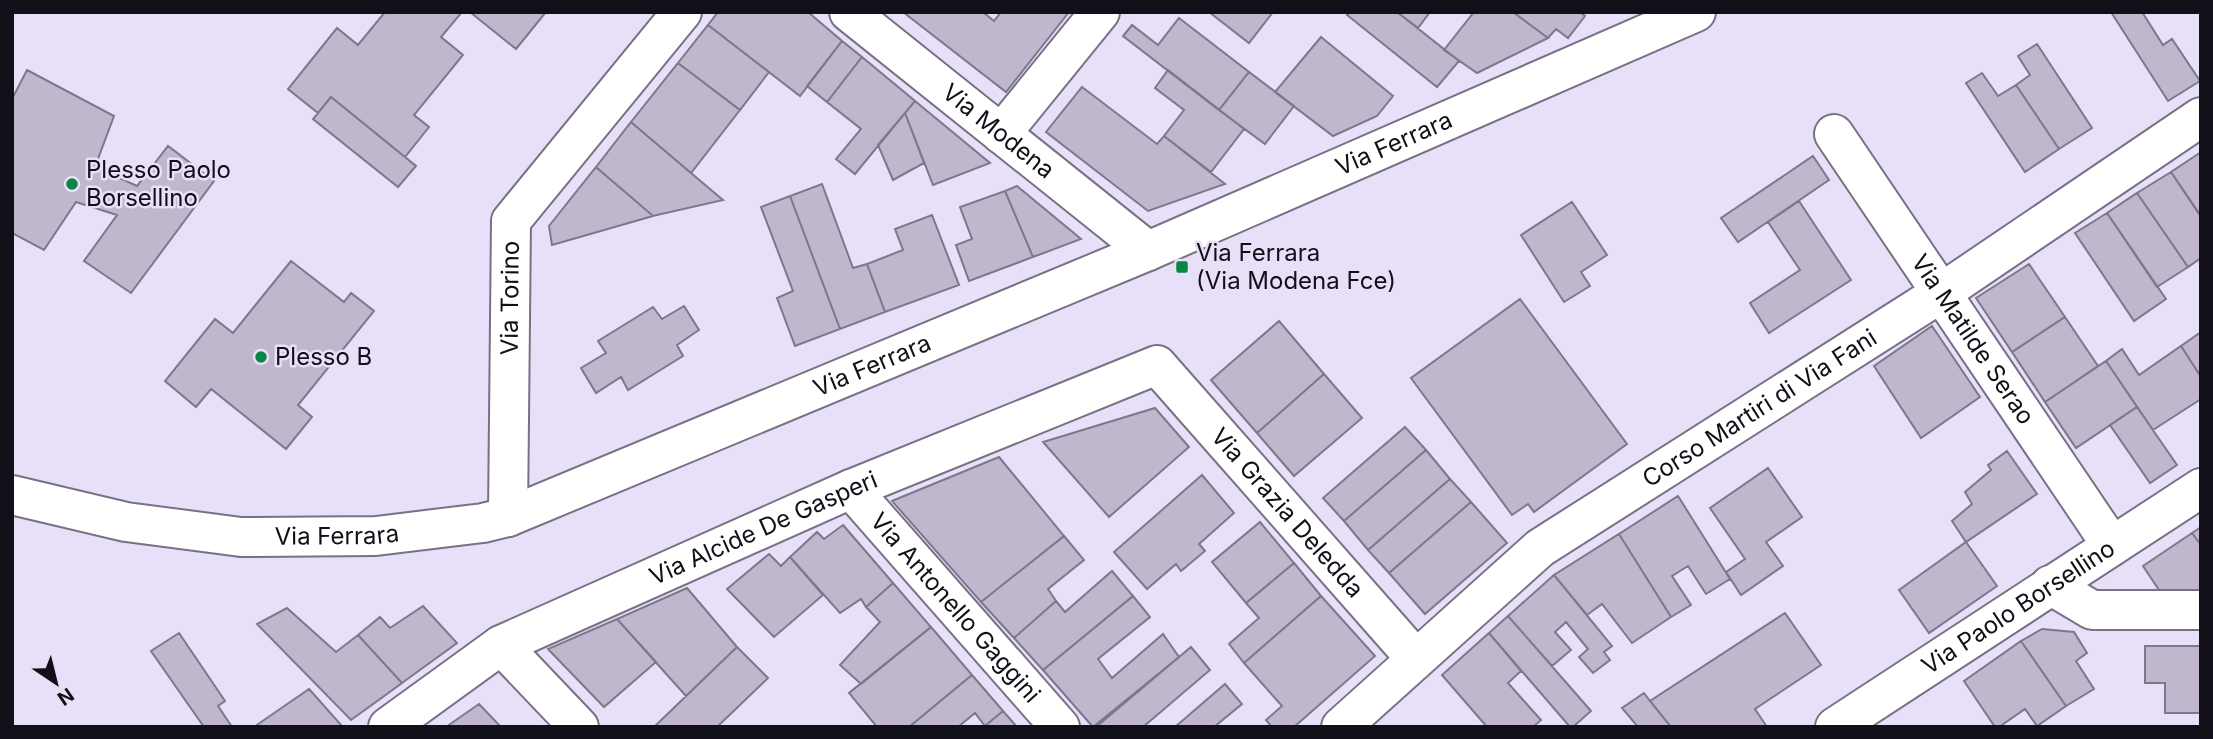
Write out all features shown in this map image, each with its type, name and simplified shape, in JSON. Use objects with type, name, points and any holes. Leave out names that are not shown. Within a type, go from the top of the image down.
[{"type":"street","name":"Via Torino","points":[[508,517],[511,221],[682,12]]},
{"type":"street","name":"Via Modena","points":[[849,12],[1148,251]]},
{"type":"street","points":[[1001,134],[1100,12]]},
{"type":"street","name":"Via Ferrara","points":[[12,495],[126,522],[241,537],[376,536],[483,523],[508,517],[1148,251],[1623,26],[1689,14]]},
{"type":"street","name":"Corso Martiri di Via Fani","points":[[1341,727],[1540,548],[1941,293],[2201,117]]},
{"type":"street","name":"Via Matilde Serao","points":[[1834,134],[2112,546]]},
{"type":"street","name":"Via Grazia Deledda","points":[[1157,365],[1416,659]]},
{"type":"street","name":"Via Alcide De Gasperi","points":[[388,727],[500,645],[851,489],[1157,365]]},
{"type":"street","name":"Via Paolo Borsellino","points":[[1835,727],[2201,488]]},
{"type":"street","name":"Via Antonello Gaggini","points":[[851,489],[1060,727]]},
{"type":"street","points":[[2050,586],[2092,610],[2201,610]]},
{"type":"street","points":[[500,645],[579,727]]},
{"type":"building","points":[[385,12],[462,12],[441,37],[463,55],[414,115],[429,127],[405,157],[331,97],[318,113],[288,89],[337,28],[358,45]]},
{"type":"building","points":[[470,12],[546,12],[516,49]]},
{"type":"building","points":[[718,12],[808,12],[842,41],[800,96],[708,25]]},
{"type":"building","points":[[903,12],[983,12],[994,21],[1001,12],[1069,12],[1006,92]]},
{"type":"building","points":[[1209,12],[1273,12],[1249,43]]},
{"type":"building","points":[[1350,12],[1397,12],[1459,61],[1437,87],[1347,15]]},
{"type":"building","points":[[1397,12],[1430,12],[1418,28]]},
{"type":"building","points":[[1474,12],[1513,12],[1548,38],[1477,73],[1444,50]]},
{"type":"building","points":[[1513,12],[1580,12],[1585,16],[1568,38],[1556,29],[1548,38]]},
{"type":"building","points":[[2111,12],[2142,12],[2163,45],[2172,39],[2200,81],[2168,101]]},
{"type":"building","points":[[1179,18],[1249,72],[1219,110],[1123,36],[1132,25],[1158,45]]},
{"type":"building","points":[[708,25],[769,72],[740,110],[678,63]]},
{"type":"building","points":[[1321,37],[1393,96],[1377,116],[1333,136],[1275,92]]},
{"type":"building","points":[[842,41],[862,57],[827,102],[807,86]]},
{"type":"building","points":[[2037,44],[2092,128],[2059,149],[2016,85],[2030,75],[2018,56]]},
{"type":"building","points":[[862,57],[915,101],[855,174],[836,159],[861,129],[827,102]]},
{"type":"building","points":[[678,63],[740,110],[691,173],[631,122]]},
{"type":"building","name":"Plesso Paolo Borsellino","points":[[27,70],[114,116],[95,167],[137,186],[168,146],[214,181],[131,293],[84,261],[117,215],[76,202],[44,250],[12,233],[12,99]]},
{"type":"building","points":[[1168,70],[1244,129],[1211,172],[1164,136],[1184,110],[1155,88]]},
{"type":"building","points":[[1249,72],[1294,106],[1265,144],[1219,110]]},
{"type":"building","points":[[1982,73],[1998,96],[2016,85],[2059,149],[2025,172],[1966,83]]},
{"type":"building","points":[[1082,87],[1157,144],[1164,136],[1225,184],[1148,211],[1046,132]]},
{"type":"building","points":[[331,97],[416,166],[398,187],[313,119]]},
{"type":"building","points":[[915,101],[990,163],[933,185],[905,113]]},
{"type":"building","points":[[905,113],[924,163],[893,180],[878,145]]},
{"type":"building","points":[[631,122],[723,200],[653,216],[596,167]]},
{"type":"building","points":[[2201,152],[2201,213],[2199,214],[2171,172]]},
{"type":"building","points":[[1813,156],[1829,180],[1738,242],[1721,218]]},
{"type":"building","points":[[596,167],[653,216],[552,245],[549,226]]},
{"type":"building","points":[[2171,172],[2201,216],[2201,258],[2188,267],[2137,193]]},
{"type":"building","points":[[822,184],[853,268],[867,264],[885,312],[840,329],[790,196]]},
{"type":"building","points":[[1017,186],[1081,239],[1033,257],[1005,191]]},
{"type":"building","points":[[1005,191],[1033,257],[969,281],[956,245],[972,239],[960,207]]},
{"type":"building","points":[[2137,193],[2188,267],[2157,287],[2107,213]]},
{"type":"building","points":[[790,196],[840,329],[795,346],[777,298],[793,291],[761,207]]},
{"type":"building","points":[[1799,201],[1851,280],[1769,333],[1750,303],[1800,270],[1768,222]]},
{"type":"building","points":[[1572,202],[1607,255],[1581,272],[1590,286],[1564,302],[1521,235]]},
{"type":"building","points":[[2107,213],[2166,299],[2134,321],[2075,233]]},
{"type":"building","points":[[932,215],[959,285],[885,312],[867,264],[903,250],[895,229]]},
{"type":"building","name":"Plesso B","points":[[291,261],[344,302],[351,293],[374,311],[298,405],[312,417],[286,449],[211,389],[196,407],[165,381],[215,319],[233,333]]},
{"type":"building","points":[[2029,264],[2065,317],[2012,352],[1976,298]]},
{"type":"building","points":[[1520,299],[1627,444],[1534,512],[1528,504],[1512,515],[1411,378]]},
{"type":"building","points":[[684,306],[699,330],[677,345],[683,356],[628,390],[621,377],[596,393],[581,368],[606,353],[598,341],[653,307],[662,319]]},
{"type":"building","points":[[2065,317],[2098,366],[2045,402],[2012,352]]},
{"type":"building","points":[[1279,321],[1324,374],[1257,433],[1211,380]]},
{"type":"building","points":[[1932,326],[1980,397],[1921,438],[1874,366]]},
{"type":"building","points":[[2201,332],[2201,377],[2181,346]]},
{"type":"building","points":[[2181,346],[2201,377],[2201,399],[2153,430],[2106,361],[2122,349],[2139,375]]},
{"type":"building","points":[[2106,361],[2137,407],[2076,448],[2045,402]]},
{"type":"building","points":[[1324,374],[1362,418],[1294,476],[1257,433]]},
{"type":"building","points":[[2137,407],[2177,465],[2150,483],[2110,425]]},
{"type":"building","points":[[1155,408],[1189,447],[1109,517],[1043,442]]},
{"type":"building","points":[[1405,427],[1426,450],[1344,521],[1323,498]]},
{"type":"building","points":[[1426,450],[1450,479],[1368,550],[1344,521]]},
{"type":"building","points":[[2007,451],[2037,494],[1966,542],[1952,521],[1972,504],[1965,492],[1991,470],[1988,465]]},
{"type":"building","points":[[999,457],[1064,536],[981,602],[892,501]]},
{"type":"building","points":[[1768,468],[1802,517],[1766,542],[1783,566],[1741,595],[1726,572],[1745,559],[1710,508]]},
{"type":"building","points":[[1202,475],[1234,513],[1199,544],[1205,551],[1181,571],[1176,564],[1147,589],[1114,552]]},
{"type":"building","points":[[1450,479],[1471,502],[1389,573],[1368,550]]},
{"type":"building","points":[[1678,496],[1730,579],[1706,594],[1688,566],[1672,576],[1691,605],[1671,617],[1619,534]]},
{"type":"building","points":[[1471,502],[1507,543],[1425,614],[1389,573]]},
{"type":"building","points":[[1260,522],[1294,563],[1246,603],[1212,562]]},
{"type":"building","points":[[843,525],[893,583],[866,607],[861,599],[840,613],[790,557],[817,532],[824,539]]},
{"type":"building","points":[[2201,527],[2201,545],[2192,533]]},
{"type":"building","points":[[2192,533],[2201,545],[2201,593],[2161,593],[2143,566]]},
{"type":"building","points":[[1619,534],[1671,617],[1632,643],[1602,604],[1587,615],[1554,575]]},
{"type":"building","points":[[1064,536],[1084,560],[1048,589],[1056,601],[1014,638],[981,602]]},
{"type":"building","points":[[1966,542],[1997,586],[1929,633],[1899,590]]},
{"type":"building","points":[[769,554],[781,566],[790,557],[823,595],[774,637],[727,589]]},
{"type":"building","points":[[1294,563],[1321,596],[1244,663],[1229,644],[1259,618],[1246,603]]},
{"type":"building","points":[[1112,571],[1133,596],[1043,670],[1014,638],[1056,601],[1065,612]]},
{"type":"building","points":[[1554,575],[1612,646],[1604,652],[1610,660],[1593,673],[1579,657],[1588,649],[1566,622],[1555,632],[1571,650],[1552,666],[1508,616]]},
{"type":"building","points":[[893,583],[931,627],[861,684],[840,665],[880,622],[866,607]]},
{"type":"building","points":[[687,588],[737,647],[686,696],[617,619]]},
{"type":"building","points":[[1133,596],[1150,617],[1098,659],[1112,678],[1163,634],[1179,657],[1093,727],[1043,670]]},
{"type":"building","points":[[1321,596],[1375,656],[1294,727],[1272,727],[1266,720],[1282,706],[1244,663]]},
{"type":"building","points":[[423,606],[457,643],[402,683],[358,635],[380,617],[390,628]]},
{"type":"building","points":[[287,608],[336,652],[358,635],[402,683],[351,720],[257,624]]},
{"type":"building","points":[[1785,613],[1821,665],[1755,709],[1767,727],[1671,727],[1650,701]]},
{"type":"building","points":[[1508,616],[1591,711],[1573,727],[1570,727],[1489,633]]},
{"type":"building","points":[[617,619],[656,662],[604,707],[548,649]]},
{"type":"building","points":[[931,627],[972,675],[909,727],[877,727],[849,693]]},
{"type":"building","points":[[2042,629],[2074,632],[2087,653],[2076,661],[2094,689],[2066,706],[2021,641]]},
{"type":"building","points":[[179,633],[225,701],[218,706],[232,727],[204,727],[151,651]]},
{"type":"building","points":[[1489,633],[1521,671],[1508,683],[1541,720],[1533,727],[1487,727],[1442,675]]},
{"type":"building","points":[[2021,641],[2066,706],[2037,726],[2025,709],[1995,727],[1964,681]]},
{"type":"building","points":[[2145,646],[2201,646],[2201,713],[2165,713],[2165,683],[2145,683]]},
{"type":"building","points":[[737,647],[768,678],[717,727],[654,727]]},
{"type":"building","points":[[1191,647],[1210,670],[1143,727],[1096,727]]},
{"type":"building","points":[[972,675],[1003,711],[985,726],[975,713],[958,727],[909,727]]},
{"type":"building","points":[[1225,684],[1242,704],[1214,727],[1175,727]]},
{"type":"building","points":[[309,689],[342,726],[254,727]]},
{"type":"building","points":[[1644,693],[1671,727],[1638,727],[1622,708]]},
{"type":"building","points":[[479,704],[501,727],[446,727]]},
{"type":"building","points":[[1003,711],[1017,727],[984,727],[985,726]]},
{"type":"place","name":"Plesso Paolo Borsellino","points":[[72,184]]},
{"type":"place","name":"Via Ferrara (Via Modena Fce)","points":[[1182,267]]},
{"type":"place","name":"Plesso B","points":[[261,357]]}]
